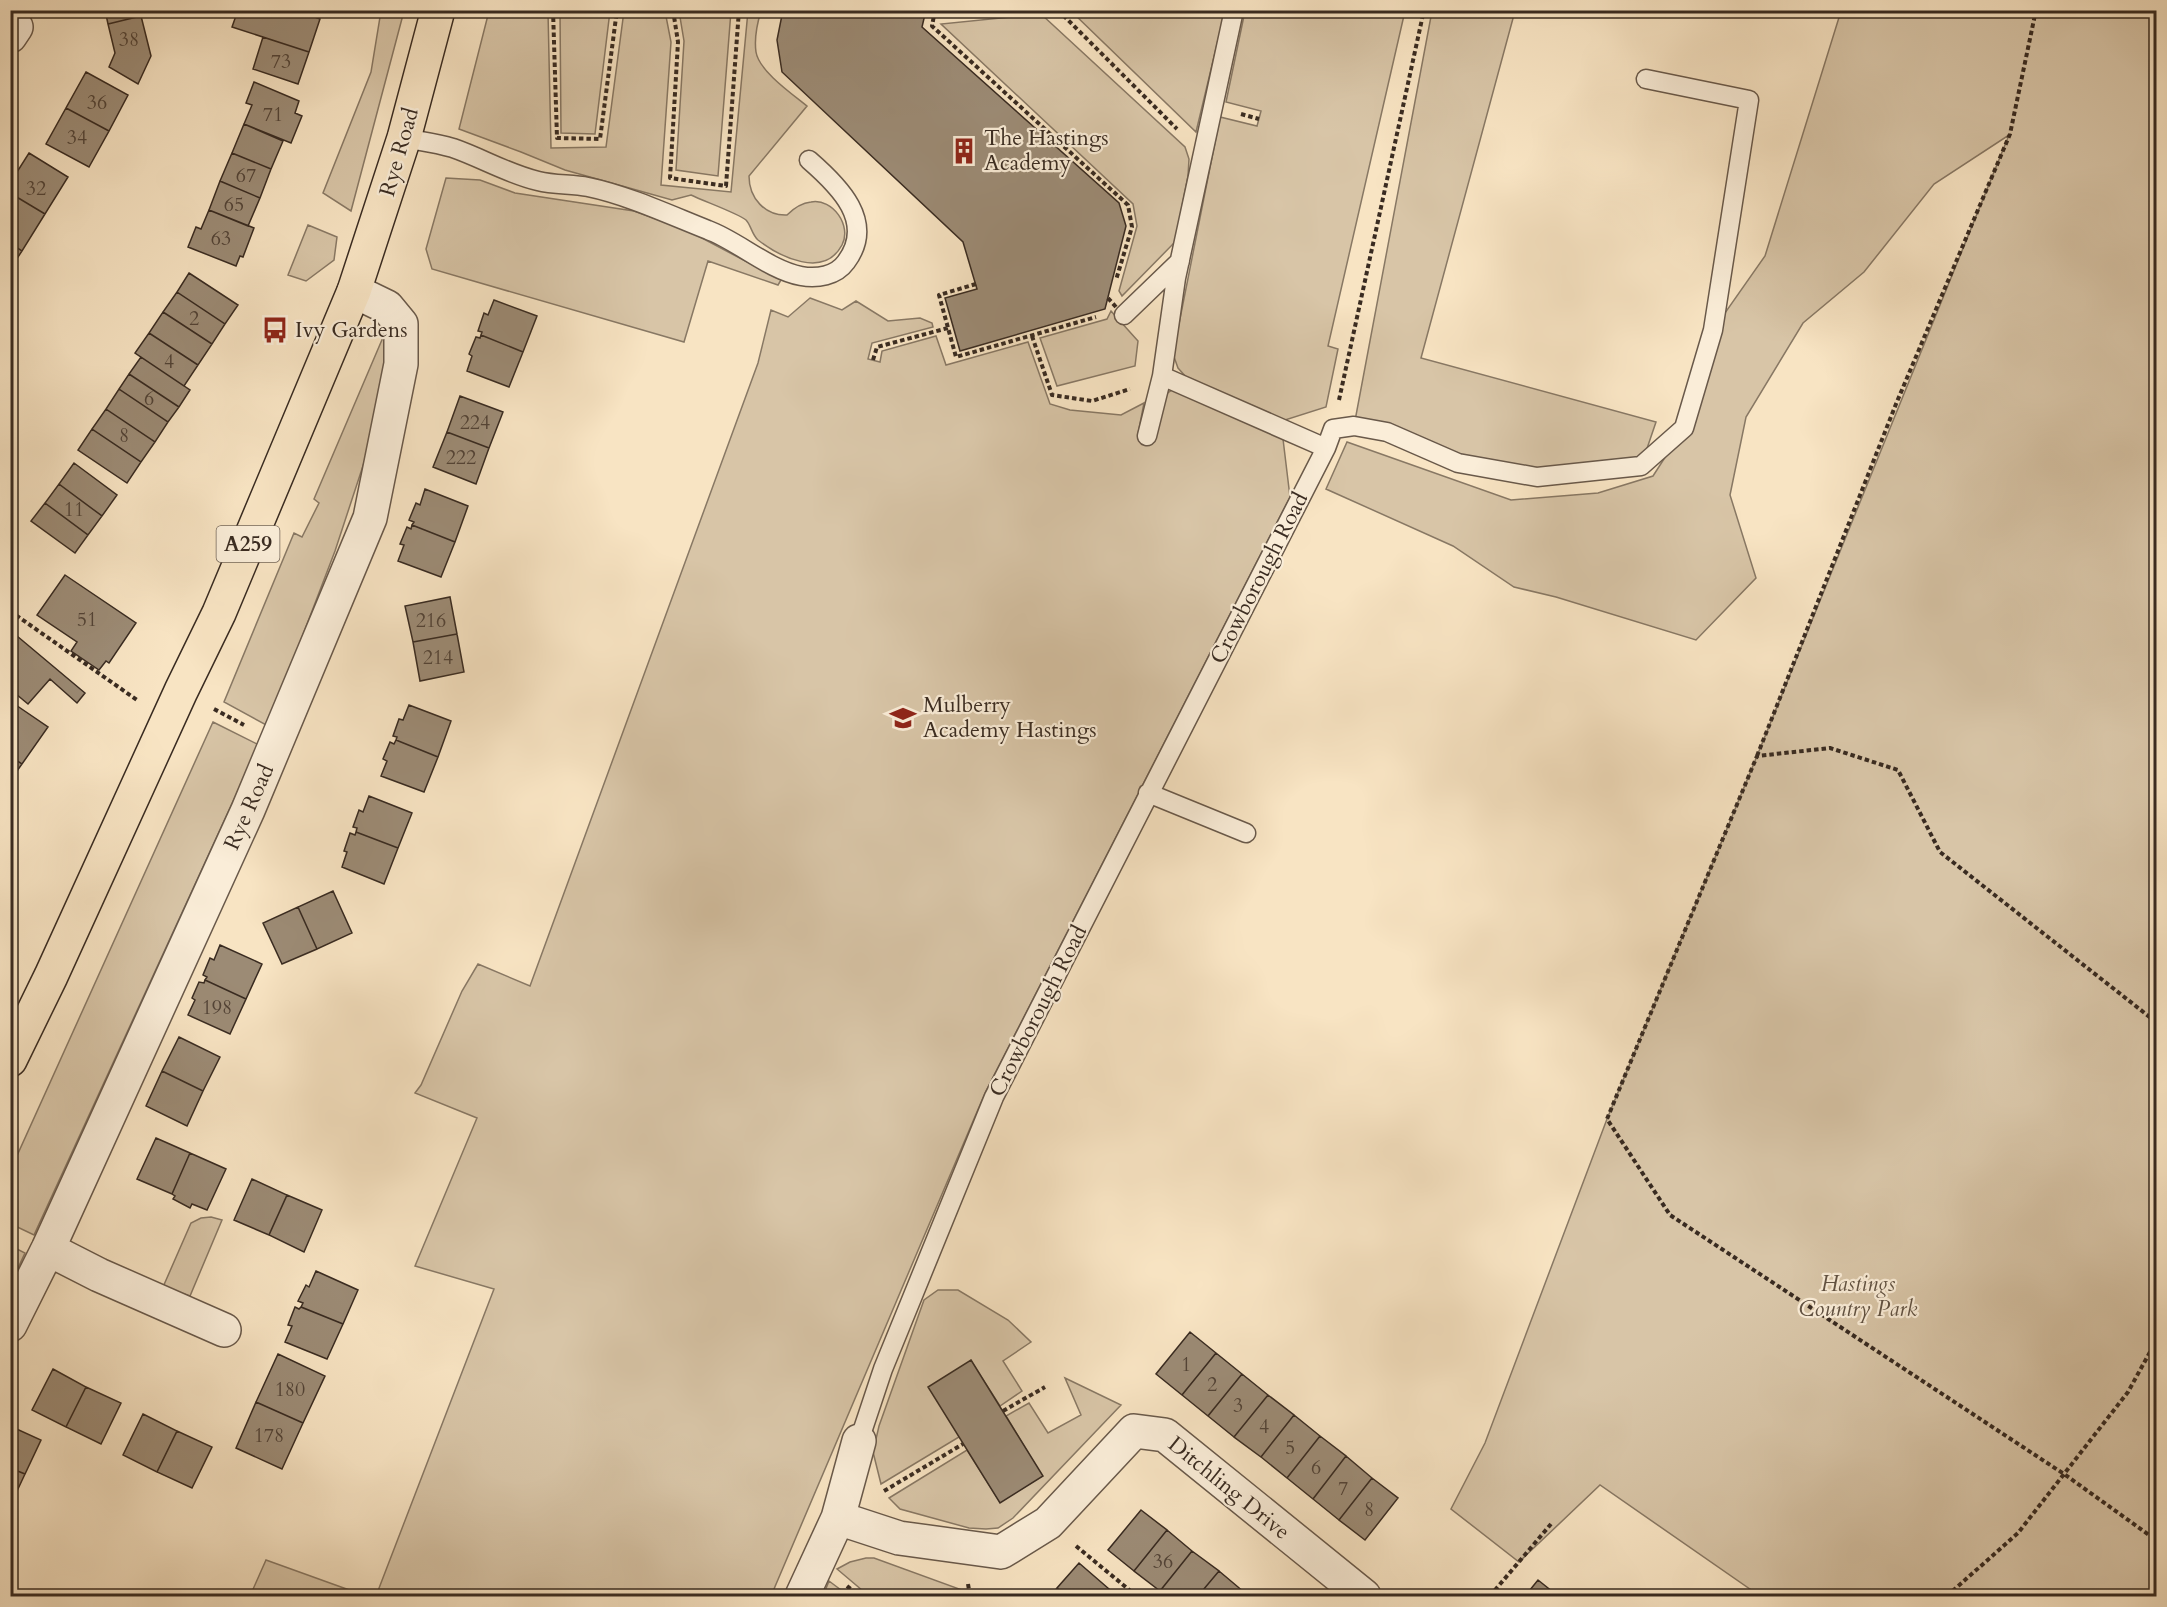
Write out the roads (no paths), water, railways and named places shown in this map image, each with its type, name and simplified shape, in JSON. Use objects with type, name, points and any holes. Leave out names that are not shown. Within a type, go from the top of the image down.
[{"type":"highway","name":"Rye Road","points":[[10,1060],[219,613],[354,291],[404,138],[438,10]]},
{"type":"street","name":"Rye Road","points":[[10,1325],[48,1249],[248,810],[370,518],[401,364],[401,324],[387,307],[354,291]]},
{"type":"street","points":[[48,1249],[99,1275],[224,1330]]},
{"type":"street","name":"Ditchling Drive","points":[[838,1518],[899,1538],[1001,1552],[1048,1523],[1134,1431],[1165,1435],[1364,1596]]},
{"type":"street","name":"Crowborough Road","points":[[802,1596],[838,1518],[859,1440]]},
{"type":"lane","points":[[1147,436],[1162,376],[1180,261],[1234,10]]},
{"type":"lane","name":"Crowborough Road","points":[[859,1440],[883,1369],[994,1097],[1326,448],[1333,429],[1354,426],[1387,432],[1458,463],[1537,477],[1641,466],[1684,428],[1713,330],[1749,100],[1646,79]]},
{"type":"lane","points":[[404,138],[454,149],[539,181],[589,187],[636,202],[714,232],[800,276],[822,277],[842,268],[856,249],[859,228],[851,208],[833,181],[809,160]]},
{"type":"lane","points":[[1120,311],[1180,261]]},
{"type":"lane","points":[[1162,376],[1326,448]]},
{"type":"lane","points":[[1148,793],[1246,832]]},
{"type":"place","name":"The Hastings Academy","points":[[964,151]]},
{"type":"place","name":"Ivy Gardens","points":[[275,330]]},
{"type":"place","name":"Mulberry Academy Hastings","points":[[903,718]]},
{"type":"park label","name":"Hastings Country Park","points":[[1858,1296]]}]
